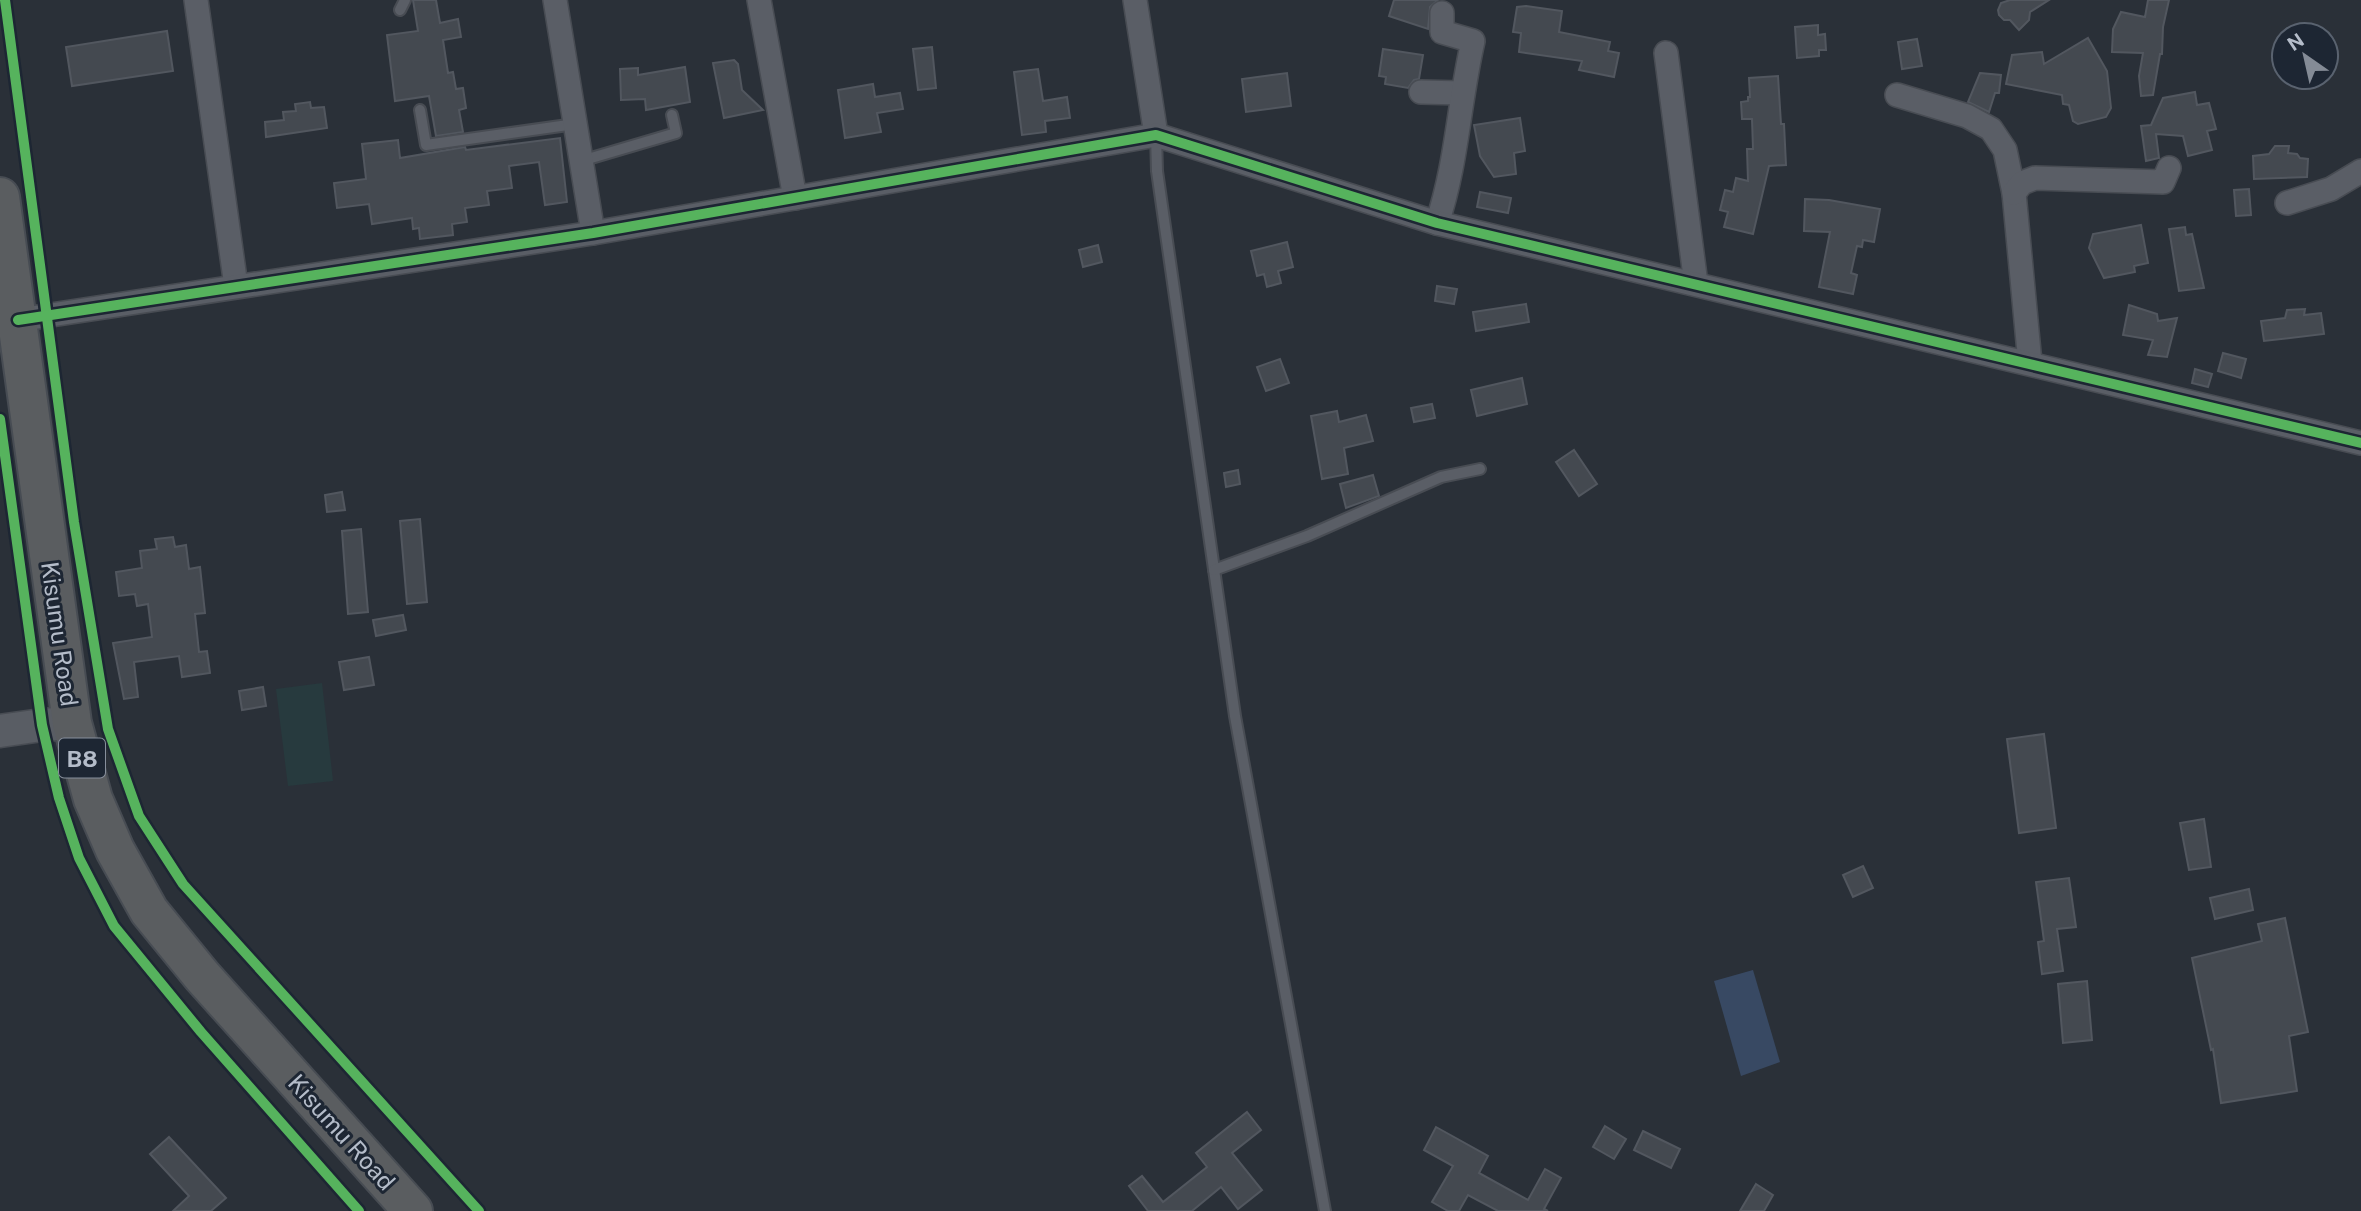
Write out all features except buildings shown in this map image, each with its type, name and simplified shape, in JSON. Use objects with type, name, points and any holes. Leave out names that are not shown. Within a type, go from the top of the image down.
[{"type":"highway","name":"Kisumu Road","points":[[0,197],[14,320],[72,723],[93,799],[115,850],[149,911],[202,976],[413,1211]]},
{"type":"main road","points":[[0,731],[72,723]]},
{"type":"street","points":[[196,0],[236,286]]},
{"type":"street","points":[[555,0],[593,233]]},
{"type":"street","points":[[759,0],[795,198]]},
{"type":"street","points":[[1135,0],[1156,135]]},
{"type":"street","points":[[1437,223],[1452,167],[1462,93],[1473,41],[1442,32],[1442,13]]},
{"type":"street","points":[[1666,53],[1696,284]]},
{"type":"street","points":[[1421,92],[1462,93]]},
{"type":"street","points":[[1897,95],[1967,116],[1992,129],[2005,150],[2014,193],[2030,363]]},
{"type":"street","points":[[14,320],[593,233],[1156,135],[1437,223],[2361,443]]},
{"type":"street","points":[[2014,193],[2022,183],[2035,178],[2163,182],[2169,168]]},
{"type":"street","points":[[2287,203],[2331,189],[2361,171]]},
{"type":"lane","points":[[420,110],[426,145],[575,124]]},
{"type":"lane","points":[[581,161],[676,133],[672,115]]},
{"type":"lane","points":[[1156,135],[1157,171],[1235,716],[1325,1211]]},
{"type":"lane","points":[[1214,570],[1307,536],[1441,477],[1480,469]]},
{"type":"green space","points":[[322,683],[333,781],[288,786],[276,689]]},
{"type":"water","points":[[1753,970],[1780,1062],[1741,1076],[1714,981]]},
{"type":"cycle path","points":[[5,0],[74,522],[108,729],[139,816],[183,884],[479,1211]]},
{"type":"cycle path","points":[[18,320],[593,233],[1156,135],[1437,223],[2361,443]]},
{"type":"cycle path","points":[[0,419],[42,725],[59,798],[79,858],[114,926],[201,1032],[359,1211]]}]
